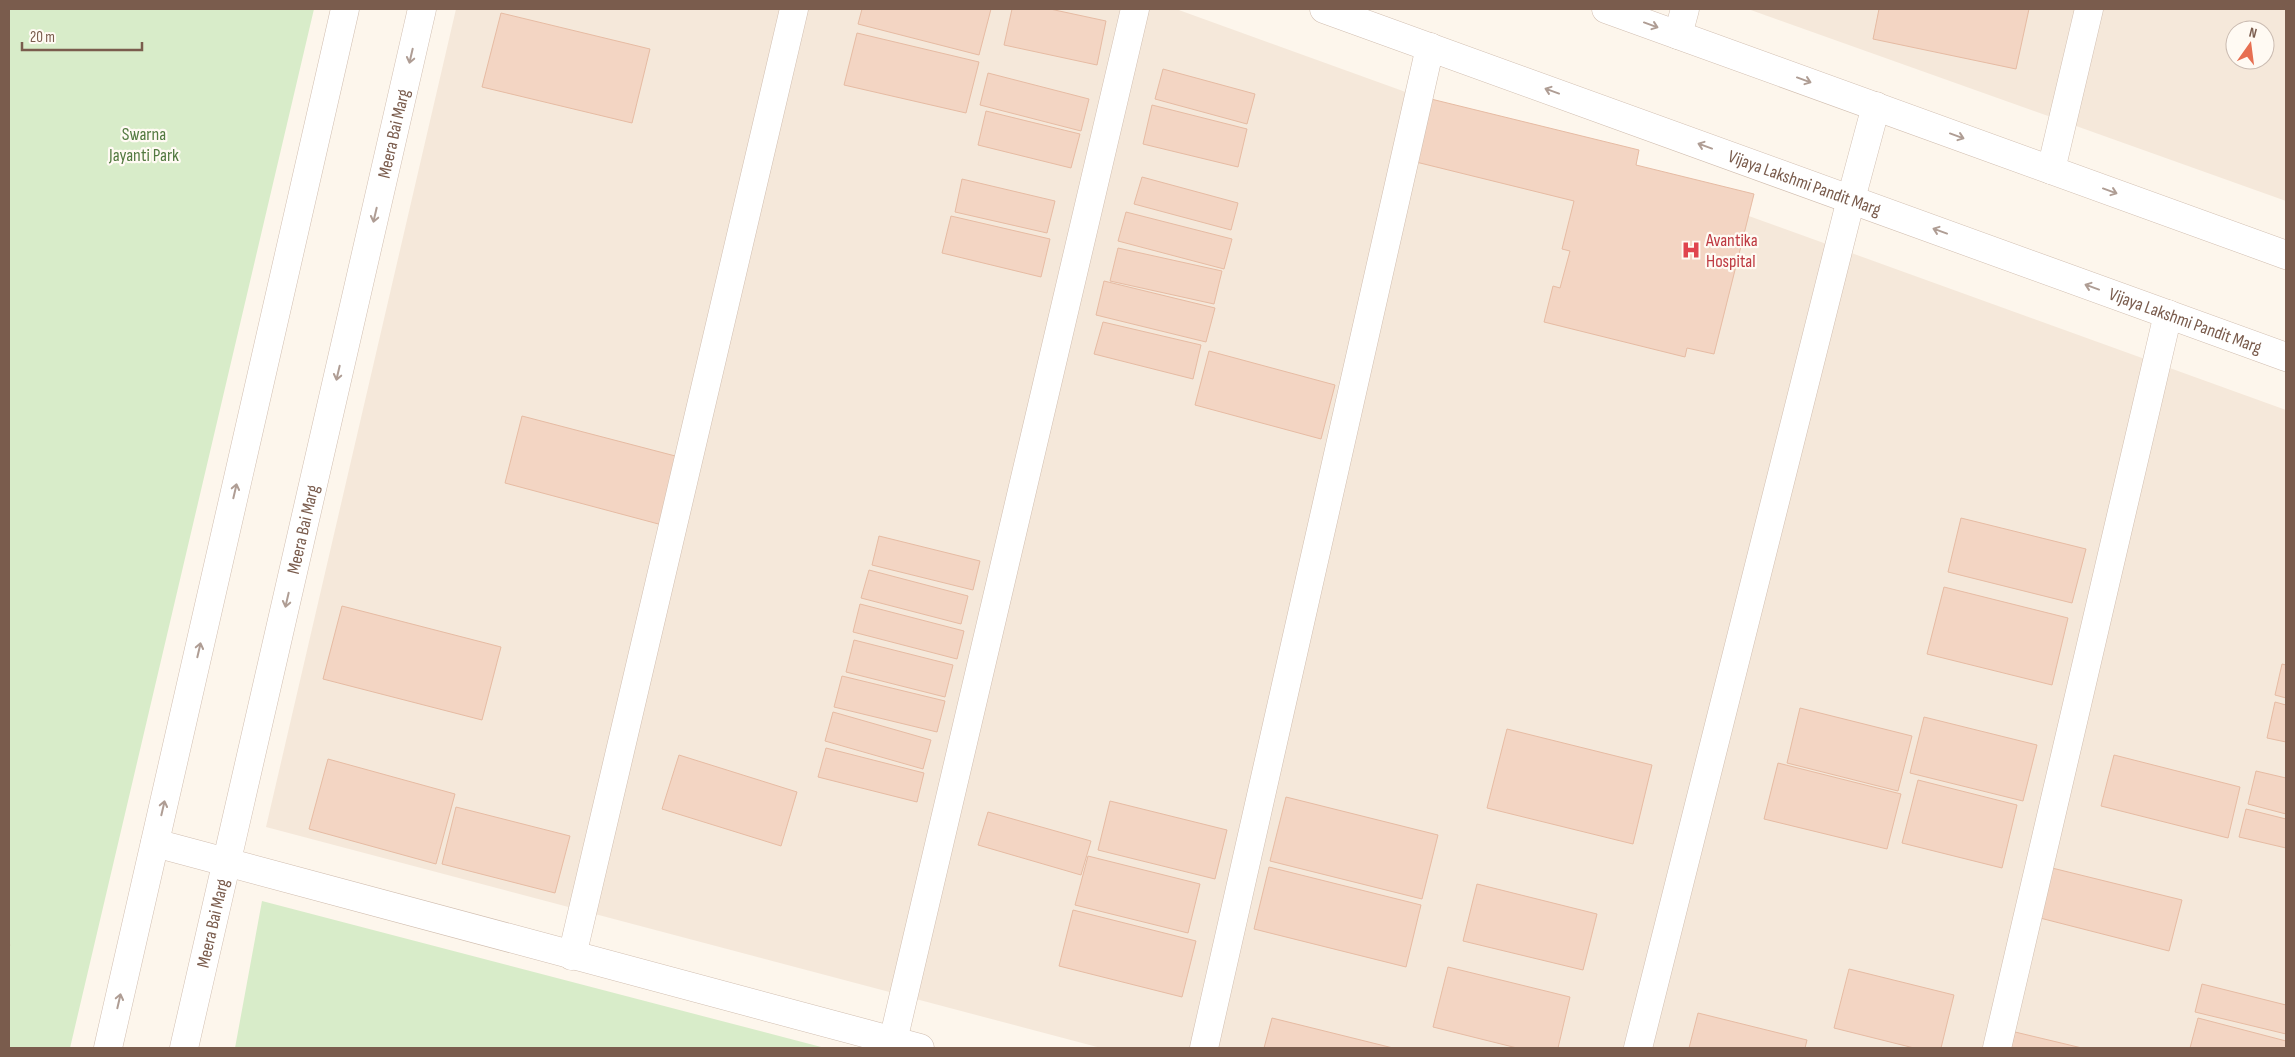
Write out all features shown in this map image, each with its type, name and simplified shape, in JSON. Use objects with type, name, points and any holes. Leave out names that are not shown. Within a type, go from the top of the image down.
[{"type":"street","points":[[108,1048],[345,9]]},
{"type":"street","name":"Meera Bai Marg","points":[[184,1048],[422,9]]},
{"type":"street","points":[[572,956],[794,9]]},
{"type":"street","points":[[893,1041],[1135,9]]},
{"type":"street","name":"Vijaya Lakshmi Pandit Marg","points":[[1324,9],[2286,357]]},
{"type":"street","points":[[1606,9],[2286,255]]},
{"type":"street","points":[[1678,35],[1684,9]]},
{"type":"street","points":[[2051,170],[2089,9]]},
{"type":"street","points":[[1204,1048],[1430,47]]},
{"type":"street","points":[[1638,1048],[1876,106]]},
{"type":"street","points":[[1997,1048],[2168,314]]},
{"type":"street","points":[[155,843],[920,1048]]},
{"type":"shaded area","points":[[456,9],[1176,9],[2286,410],[2286,1048],[1101,1048],[266,827]]},
{"type":"shaded area","points":[[1748,9],[2286,9],[2286,201]]},
{"type":"green space","name":"Swarna Jayanti Park","points":[[9,9],[314,9],[70,1048],[9,1048]]},
{"type":"green space","points":[[262,901],[825,1048],[235,1048]]},
{"type":"building","points":[[862,9],[991,9],[979,55],[858,24]]},
{"type":"building","points":[[1012,9],[1050,9],[1106,21],[1097,65],[1004,45]]},
{"type":"building","points":[[1879,9],[2029,9],[2016,69],[1873,39]]},
{"type":"building","points":[[501,13],[650,49],[632,123],[482,87]]},
{"type":"building","points":[[857,33],[979,62],[966,113],[844,85]]},
{"type":"building","points":[[1163,69],[1255,94],[1247,124],[1155,99]]},
{"type":"building","points":[[988,73],[1089,99],[1081,131],[980,105]]},
{"type":"building","points":[[1431,99],[1639,150],[1636,165],[1754,194],[1714,354],[1687,348],[1685,357],[1544,322],[1553,286],[1560,288],[1570,251],[1562,249],[1574,201],[1416,162]]},
{"type":"building","points":[[1152,105],[1247,129],[1238,167],[1143,144]]},
{"type":"building","points":[[986,111],[1080,134],[1071,168],[978,145]]},
{"type":"building","points":[[1142,177],[1238,203],[1231,230],[1134,204]]},
{"type":"building","points":[[962,179],[1055,201],[1047,233],[955,212]]},
{"type":"building","points":[[1126,212],[1232,239],[1224,269],[1118,241]]},
{"type":"building","points":[[951,216],[1050,239],[1041,277],[942,253]]},
{"type":"building","points":[[1118,248],[1222,271],[1214,304],[1110,281]]},
{"type":"building","points":[[1104,281],[1215,308],[1206,342],[1096,315]]},
{"type":"building","points":[[1103,322],[1201,345],[1193,379],[1094,354]]},
{"type":"building","points":[[1209,351],[1335,385],[1321,439],[1195,405]]},
{"type":"building","points":[[522,416],[683,458],[666,526],[505,483]]},
{"type":"building","points":[[1961,518],[2086,549],[2072,603],[1948,572]]},
{"type":"building","points":[[879,536],[980,561],[973,590],[872,565]]},
{"type":"building","points":[[869,570],[968,596],[961,624],[861,598]]},
{"type":"building","points":[[1944,587],[2068,618],[2052,685],[1927,654]]},
{"type":"building","points":[[860,604],[964,631],[957,659],[853,632]]},
{"type":"building","points":[[342,606],[501,647],[482,720],[323,679]]},
{"type":"building","points":[[854,640],[953,665],[945,697],[846,672]]},
{"type":"building","points":[[2282,664],[2286,665],[2286,698],[2275,695]]},
{"type":"building","points":[[842,676],[945,701],[937,732],[834,707]]},
{"type":"building","points":[[2275,702],[2286,705],[2286,742],[2267,738]]},
{"type":"building","points":[[1800,708],[1912,736],[1898,791],[1787,763]]},
{"type":"building","points":[[833,712],[931,740],[923,769],[825,741]]},
{"type":"building","points":[[1924,717],[2037,745],[2023,801],[1910,773]]},
{"type":"building","points":[[1507,729],[1652,765],[1633,844],[1487,808]]},
{"type":"building","points":[[826,748],[924,773],[917,802],[818,777]]},
{"type":"building","points":[[679,755],[797,792],[781,846],[662,809]]},
{"type":"building","points":[[2114,755],[2240,787],[2228,838],[2101,806]]},
{"type":"building","points":[[328,759],[455,794],[436,864],[309,829]]},
{"type":"building","points":[[1778,763],[1901,794],[1887,849],[1764,819]]},
{"type":"building","points":[[2256,771],[2286,778],[2286,814],[2248,804]]},
{"type":"building","points":[[1918,780],[2017,805],[2002,868],[1902,843]]},
{"type":"building","points":[[1286,797],[1438,835],[1422,899],[1270,861]]},
{"type":"building","points":[[1110,801],[1227,830],[1215,879],[1098,850]]},
{"type":"building","points":[[456,807],[570,836],[555,893],[442,864]]},
{"type":"building","points":[[2246,809],[2286,819],[2286,848],[2239,837]]},
{"type":"building","points":[[988,812],[1091,841],[1081,875],[978,845]]},
{"type":"building","points":[[1088,856],[1200,884],[1188,933],[1075,905]]},
{"type":"building","points":[[1269,867],[1421,905],[1406,967],[1254,929]]},
{"type":"building","points":[[2052,868],[2182,900],[2169,951],[2040,918]]},
{"type":"building","points":[[1477,884],[1597,914],[1583,970],[1463,941]]},
{"type":"building","points":[[1073,910],[1196,941],[1182,997],[1059,966]]},
{"type":"building","points":[[1448,967],[1570,997],[1558,1048],[1517,1048],[1433,1027]]},
{"type":"building","points":[[1849,969],[1954,995],[1941,1048],[1914,1048],[1834,1028]]},
{"type":"building","points":[[2202,984],[2286,1005],[2286,1034],[2195,1012]]},
{"type":"building","points":[[1698,1013],[1807,1040],[1805,1048],[1689,1048]]},
{"type":"building","points":[[1272,1018],[1393,1048],[1264,1048]]},
{"type":"building","points":[[2198,1018],[2286,1041],[2286,1048],[2190,1048]]},
{"type":"building","points":[[2015,1032],[2082,1048],[2011,1048]]},
{"type":"place","name":"Avantika Hospital","points":[[1691,250]]}]
